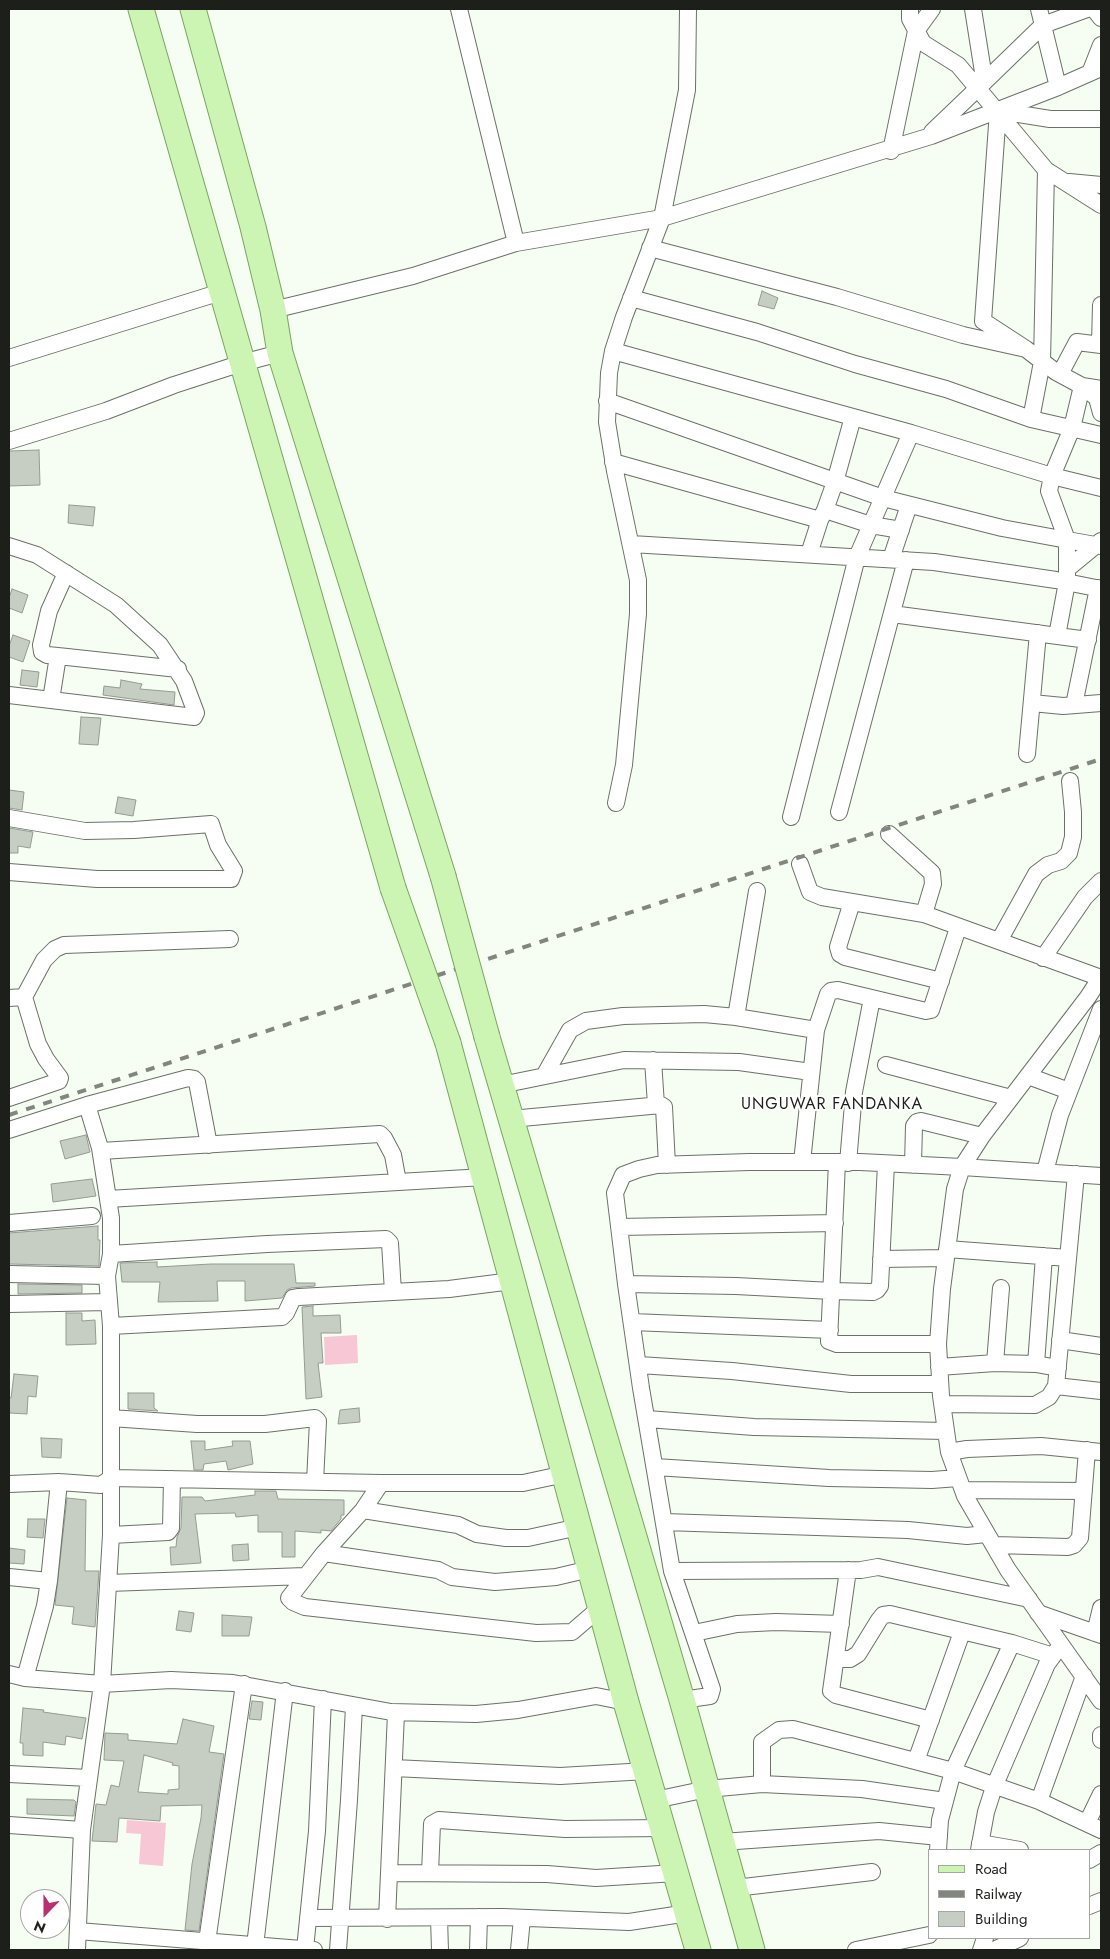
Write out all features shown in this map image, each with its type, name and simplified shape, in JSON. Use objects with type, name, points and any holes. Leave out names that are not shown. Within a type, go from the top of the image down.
[{"type":"main road","points":[[141,9],[393,888],[448,1043],[626,1702],[698,1950]]},
{"type":"main road","points":[[193,9],[253,227],[273,310],[280,353],[443,876],[501,1085],[682,1700],[752,1950]]},
{"type":"street","points":[[464,9],[516,243]]},
{"type":"street","points":[[616,803],[624,765],[638,614],[638,580],[613,462],[607,422],[609,373],[613,351],[662,218],[687,90],[688,9]]},
{"type":"street","points":[[910,9],[910,19],[923,43],[958,65],[998,111],[1046,176],[1066,182],[1101,185]]},
{"type":"street","points":[[892,150],[916,31],[932,9]]},
{"type":"street","points":[[973,9],[983,72],[978,88]]},
{"type":"street","points":[[1039,9],[1058,87]]},
{"type":"street","points":[[926,138],[1043,25],[1087,9]]},
{"type":"street","points":[[1094,9],[1101,18]]},
{"type":"street","points":[[273,310],[413,276],[516,243],[662,218],[892,150],[998,111],[1096,71],[1101,45]]},
{"type":"street","points":[[998,111],[1050,119],[1101,119]]},
{"type":"street","points":[[998,111],[983,321],[1060,374],[1082,386],[1097,398],[1101,413]]},
{"type":"street","points":[[1031,419],[1042,362],[1046,176]]},
{"type":"street","points":[[1066,182],[1101,205]]},
{"type":"street","points":[[650,248],[837,298],[963,335],[1026,349]]},
{"type":"street","points":[[9,358],[222,292]]},
{"type":"street","points":[[632,298],[757,332],[855,364],[946,389],[1031,419],[1101,435]]},
{"type":"street","points":[[1060,374],[1077,342],[1100,344],[1101,306]]},
{"type":"street","points":[[613,351],[911,433],[1052,476],[1101,488]]},
{"type":"street","points":[[9,441],[106,411],[174,385],[280,353]]},
{"type":"street","points":[[1082,386],[1101,389]]},
{"type":"street","points":[[1057,636],[1067,576],[1067,540],[1049,491],[1052,476],[1072,428],[1082,386]]},
{"type":"street","points":[[607,401],[883,498],[1002,528],[1100,544]]},
{"type":"street","points":[[809,554],[836,482],[853,417]]},
{"type":"street","points":[[791,817],[857,557],[911,433]]},
{"type":"street","points":[[613,462],[823,515],[901,530]]},
{"type":"street","points":[[839,812],[892,614],[901,530],[909,505]]},
{"type":"street","points":[[631,544],[934,562],[1067,576],[1099,588],[1074,705]]},
{"type":"street","points":[[1067,576],[1100,544]]},
{"type":"street","points":[[9,546],[37,554],[116,605],[160,645],[178,670],[196,708],[196,713],[194,717],[9,695]]},
{"type":"street","points":[[66,573],[50,611],[41,645],[42,652],[47,655],[178,670]]},
{"type":"street","points":[[892,614],[1088,640]]},
{"type":"street","points":[[1027,754],[1038,633]]},
{"type":"street","points":[[51,700],[58,656]]},
{"type":"street","points":[[1032,703],[1063,706],[1101,703]]},
{"type":"street","points":[[999,942],[1036,874],[1048,865],[1061,860],[1069,853],[1073,837],[1070,780]]},
{"type":"street","points":[[9,818],[85,831],[134,830],[211,824],[218,844],[234,871],[231,879],[97,879],[9,872]]},
{"type":"street","points":[[889,834],[932,873],[933,884],[924,914]]},
{"type":"street","points":[[800,864],[810,892],[822,898],[924,914],[958,928],[1101,978],[982,1136],[962,1167],[955,1189],[938,1344],[942,1404],[949,1452],[961,1484],[990,1539],[1008,1570],[1033,1606],[1057,1651],[1084,1676],[1101,1701]]},
{"type":"street","points":[[1043,958],[1085,897],[1101,881]]},
{"type":"street","points":[[736,1017],[757,891]]},
{"type":"street","points":[[852,902],[838,946],[840,954],[845,957],[941,981]]},
{"type":"street","points":[[802,1162],[816,1030],[828,994],[831,991],[838,990],[926,1011],[931,1010],[958,928]]},
{"type":"street","points":[[9,1098],[59,1081],[60,1078],[46,1059],[16,998],[44,960],[55,949],[64,945],[230,939]]},
{"type":"street","points":[[872,998],[854,1092],[834,1223],[829,1341],[837,1344],[938,1344]]},
{"type":"street","points":[[1045,1172],[1060,1116],[1101,1010]]},
{"type":"street","points":[[544,1076],[570,1030],[586,1021],[632,1016],[704,1014],[736,1017],[816,1030]]},
{"type":"street","points":[[501,1085],[624,1060],[739,1062],[811,1072]]},
{"type":"street","points":[[653,1060],[656,1105]]},
{"type":"street","points":[[886,1065],[1011,1098]]},
{"type":"street","points":[[1028,1076],[1069,1091]]},
{"type":"street","points":[[9,1130],[87,1105],[188,1078],[194,1079],[197,1082],[209,1145]]},
{"type":"street","points":[[511,1119],[661,1104],[664,1107],[667,1165]]},
{"type":"street","points":[[77,1950],[82,1830],[102,1684],[111,1535],[111,1326],[108,1302],[108,1276],[111,1254],[111,1218],[100,1152],[87,1105]]},
{"type":"street","points":[[913,1165],[914,1126],[917,1122],[921,1121],[982,1136]]},
{"type":"street","points":[[100,1152],[380,1134],[393,1155],[398,1182]]},
{"type":"street","points":[[682,1700],[710,1696],[712,1689],[672,1571],[626,1284],[615,1193],[623,1176],[639,1169],[667,1165],[802,1162],[962,1167],[1101,1176]]},
{"type":"street","points":[[626,1284],[736,1286],[872,1292],[877,1290],[880,1286],[886,1164]]},
{"type":"street","points":[[942,1404],[1035,1405],[1049,1397],[1056,1386],[1076,1174]]},
{"type":"street","points":[[108,1199],[484,1177]]},
{"type":"street","points":[[9,1223],[92,1216]]},
{"type":"street","points":[[619,1227],[834,1223]]},
{"type":"street","points":[[111,1254],[386,1239],[390,1242],[393,1292]]},
{"type":"street","points":[[881,1259],[947,1254],[1068,1258]]},
{"type":"street","points":[[1036,1364],[1044,1256]]},
{"type":"street","points":[[9,1274],[108,1276]]},
{"type":"street","points":[[111,1326],[282,1317],[286,1313],[292,1298],[449,1289],[512,1281]]},
{"type":"street","points":[[995,1363],[1001,1288]]},
{"type":"street","points":[[9,1304],[108,1302]]},
{"type":"street","points":[[632,1322],[830,1330]]},
{"type":"street","points":[[1060,1340],[1101,1346]]},
{"type":"street","points":[[939,1367],[995,1363],[1036,1364],[1058,1368]]},
{"type":"street","points":[[639,1365],[732,1371],[851,1384],[940,1384]]},
{"type":"street","points":[[1056,1386],[1101,1391]]},
{"type":"street","points":[[111,1418],[197,1424],[265,1424],[316,1418],[318,1421],[314,1482]]},
{"type":"street","points":[[647,1419],[764,1427],[946,1431]]},
{"type":"street","points":[[664,1522],[908,1530],[1068,1547],[1074,1545],[1080,1538],[1084,1491],[1094,1451],[1041,1446],[1016,1446],[966,1448],[949,1452]]},
{"type":"street","points":[[655,1467],[829,1478],[932,1480],[961,1484],[1084,1491]]},
{"type":"street","points":[[9,1484],[59,1482],[101,1485],[111,1478],[381,1483],[523,1483],[565,1474]]},
{"type":"street","points":[[111,1535],[168,1532],[171,1528],[172,1479]]},
{"type":"street","points":[[25,1678],[45,1606],[59,1482]]},
{"type":"street","points":[[381,1483],[363,1510],[324,1552],[289,1598],[298,1605],[520,1631],[572,1632],[601,1607]]},
{"type":"street","points":[[363,1510],[458,1525],[477,1534],[506,1538],[528,1538],[579,1527]]},
{"type":"street","points":[[324,1552],[438,1570],[452,1577],[495,1582],[556,1577],[590,1569]]},
{"type":"street","points":[[672,1571],[848,1570],[878,1567],[1033,1606],[1098,1634],[1101,1608]]},
{"type":"street","points":[[848,1570],[831,1691],[836,1695],[931,1720]]},
{"type":"street","points":[[108,1583],[305,1576]]},
{"type":"street","points":[[9,1577],[49,1581]]},
{"type":"street","points":[[836,1659],[850,1659],[858,1654],[878,1620],[883,1615],[890,1614],[1012,1644],[1057,1651]]},
{"type":"street","points":[[694,1633],[738,1624],[776,1622],[841,1624]]},
{"type":"street","points":[[916,1761],[962,1632]]},
{"type":"street","points":[[722,1842],[879,1831],[939,1844],[940,1820],[953,1771],[1012,1644]]},
{"type":"street","points":[[1006,1849],[979,1847],[986,1812],[994,1787],[1047,1664],[1057,1651]]},
{"type":"street","points":[[9,1674],[25,1678],[102,1684],[171,1680],[244,1684],[285,1691],[354,1707],[396,1712],[476,1714],[518,1710],[596,1696],[626,1702]]},
{"type":"street","points":[[1039,1801],[1084,1676]]},
{"type":"street","points":[[207,1942],[244,1684]]},
{"type":"street","points":[[256,1946],[285,1691]]},
{"type":"street","points":[[78,1931],[148,1944],[207,1942],[238,1948],[256,1946],[310,1950],[308,1918],[317,1831],[323,1699]]},
{"type":"street","points":[[338,1950],[354,1707]]},
{"type":"street","points":[[386,1919],[396,1712]]},
{"type":"street","points":[[762,1784],[762,1742],[778,1730],[793,1729],[953,1771],[994,1787],[1039,1801],[1094,1827],[1101,1794]]},
{"type":"street","points":[[394,1768],[560,1776],[647,1771]]},
{"type":"street","points":[[9,1774],[89,1778]]},
{"type":"street","points":[[655,1800],[707,1789],[762,1784],[862,1788],[945,1800]]},
{"type":"street","points":[[430,1873],[432,1824],[435,1820],[592,1830],[664,1828]]},
{"type":"street","points":[[9,1824],[82,1830]]},
{"type":"street","points":[[1090,1859],[1101,1853]]},
{"type":"street","points":[[735,1888],[872,1872]]},
{"type":"street","points":[[388,1873],[547,1874],[603,1878],[676,1873]]},
{"type":"street","points":[[308,1918],[479,1917],[629,1922],[688,1913]]},
{"type":"street","points":[[478,1950],[479,1917]]},
{"type":"street","points":[[439,1918],[440,1950]]},
{"type":"street","points":[[519,1950],[522,1918]]},
{"type":"street","points":[[856,1950],[928,1935]]},
{"type":"street","points":[[994,1950],[1018,1939]]},
{"type":"shaded area","points":[[357,1335],[358,1363],[325,1365],[324,1337]]},
{"type":"shaded area","points":[[127,1820],[166,1823],[163,1866],[139,1864],[141,1834],[126,1833]]},
{"type":"building","points":[[762,291],[778,298],[774,309],[758,305]]},
{"type":"building","points":[[39,450],[40,485],[9,486],[9,451]]},
{"type":"building","points":[[69,505],[95,507],[93,526],[68,523]]},
{"type":"building","points":[[12,589],[28,595],[22,613],[9,608],[9,598]]},
{"type":"building","points":[[13,635],[30,641],[23,662],[9,657],[9,646]]},
{"type":"building","points":[[22,670],[39,672],[37,687],[20,685]]},
{"type":"building","points":[[121,680],[142,684],[140,689],[175,692],[174,705],[103,695],[104,686],[120,688]]},
{"type":"building","points":[[81,717],[101,718],[98,745],[79,744]]},
{"type":"building","points":[[9,790],[24,792],[22,810],[9,808]]},
{"type":"building","points":[[118,797],[136,800],[133,816],[115,813]]},
{"type":"building","points":[[9,828],[33,832],[30,848],[18,846],[18,853],[9,853]]},
{"type":"building","points":[[86,1135],[90,1152],[65,1159],[60,1141]]},
{"type":"building","points":[[92,1179],[96,1196],[53,1202],[51,1184]]},
{"type":"building","points":[[98,1226],[98,1240],[100,1240],[99,1266],[9,1264],[9,1233]]},
{"type":"building","points":[[157,1262],[157,1267],[211,1264],[294,1264],[296,1283],[315,1283],[315,1286],[291,1288],[287,1290],[282,1298],[245,1301],[245,1281],[217,1281],[218,1301],[158,1302],[160,1282],[122,1282],[120,1263]]},
{"type":"building","points":[[18,1284],[82,1285],[82,1293],[18,1294]]},
{"type":"building","points":[[313,1306],[313,1316],[340,1315],[341,1333],[321,1333],[323,1363],[318,1363],[322,1397],[306,1399],[302,1307]]},
{"type":"building","points":[[66,1313],[82,1313],[82,1321],[95,1320],[96,1344],[66,1345]]},
{"type":"building","points":[[14,1374],[38,1376],[36,1397],[28,1396],[27,1414],[10,1413],[9,1411],[9,1397],[11,1398]]},
{"type":"building","points":[[128,1393],[154,1393],[154,1408],[158,1411],[128,1409]]},
{"type":"building","points":[[359,1408],[360,1422],[338,1424],[340,1410]]},
{"type":"building","points":[[41,1438],[62,1439],[61,1458],[42,1457]]},
{"type":"building","points":[[191,1441],[205,1441],[205,1450],[233,1446],[232,1441],[250,1441],[253,1464],[228,1470],[226,1461],[204,1464],[203,1470],[194,1470]]},
{"type":"building","points":[[255,1491],[276,1491],[278,1499],[344,1500],[344,1515],[341,1515],[341,1519],[331,1531],[321,1530],[321,1533],[295,1531],[295,1557],[282,1557],[282,1532],[258,1532],[258,1515],[236,1517],[235,1513],[195,1514],[201,1563],[171,1565],[170,1547],[176,1547],[177,1537],[181,1528],[182,1497],[202,1497],[205,1501],[255,1495]]},
{"type":"building","points":[[67,1498],[86,1500],[85,1571],[99,1571],[95,1627],[72,1624],[74,1607],[55,1605]]},
{"type":"building","points":[[28,1519],[45,1519],[43,1538],[27,1537]]},
{"type":"building","points":[[248,1544],[249,1560],[233,1561],[232,1545]]},
{"type":"building","points":[[9,1548],[25,1550],[24,1564],[9,1563]]},
{"type":"building","points":[[179,1611],[194,1613],[191,1632],[176,1630]]},
{"type":"building","points":[[222,1615],[252,1617],[249,1636],[222,1636]]},
{"type":"building","points":[[252,1701],[263,1702],[261,1720],[249,1719]]},
{"type":"building","points":[[23,1708],[86,1718],[82,1739],[66,1736],[65,1745],[43,1742],[43,1756],[23,1755],[23,1743],[20,1743]]},
{"type":"building","points":[[183,1719],[214,1726],[209,1752],[224,1754],[199,1931],[185,1930],[192,1864],[202,1805],[161,1806],[160,1821],[119,1818],[117,1842],[92,1841],[96,1804],[106,1805],[111,1785],[119,1787],[124,1761],[104,1760],[105,1733],[128,1734],[128,1740],[177,1744]],"holes":[[[144,1755],[173,1763],[172,1765],[179,1766],[179,1789],[168,1790],[168,1794],[138,1792]]]},
{"type":"building","points":[[27,1799],[74,1800],[76,1802],[74,1816],[27,1814]]},
{"type":"railway","points":[[9,1115],[1101,759]]},
{"type":"district","name":"UNGUWAR FANDANKA","points":[[832,1105]]}]
